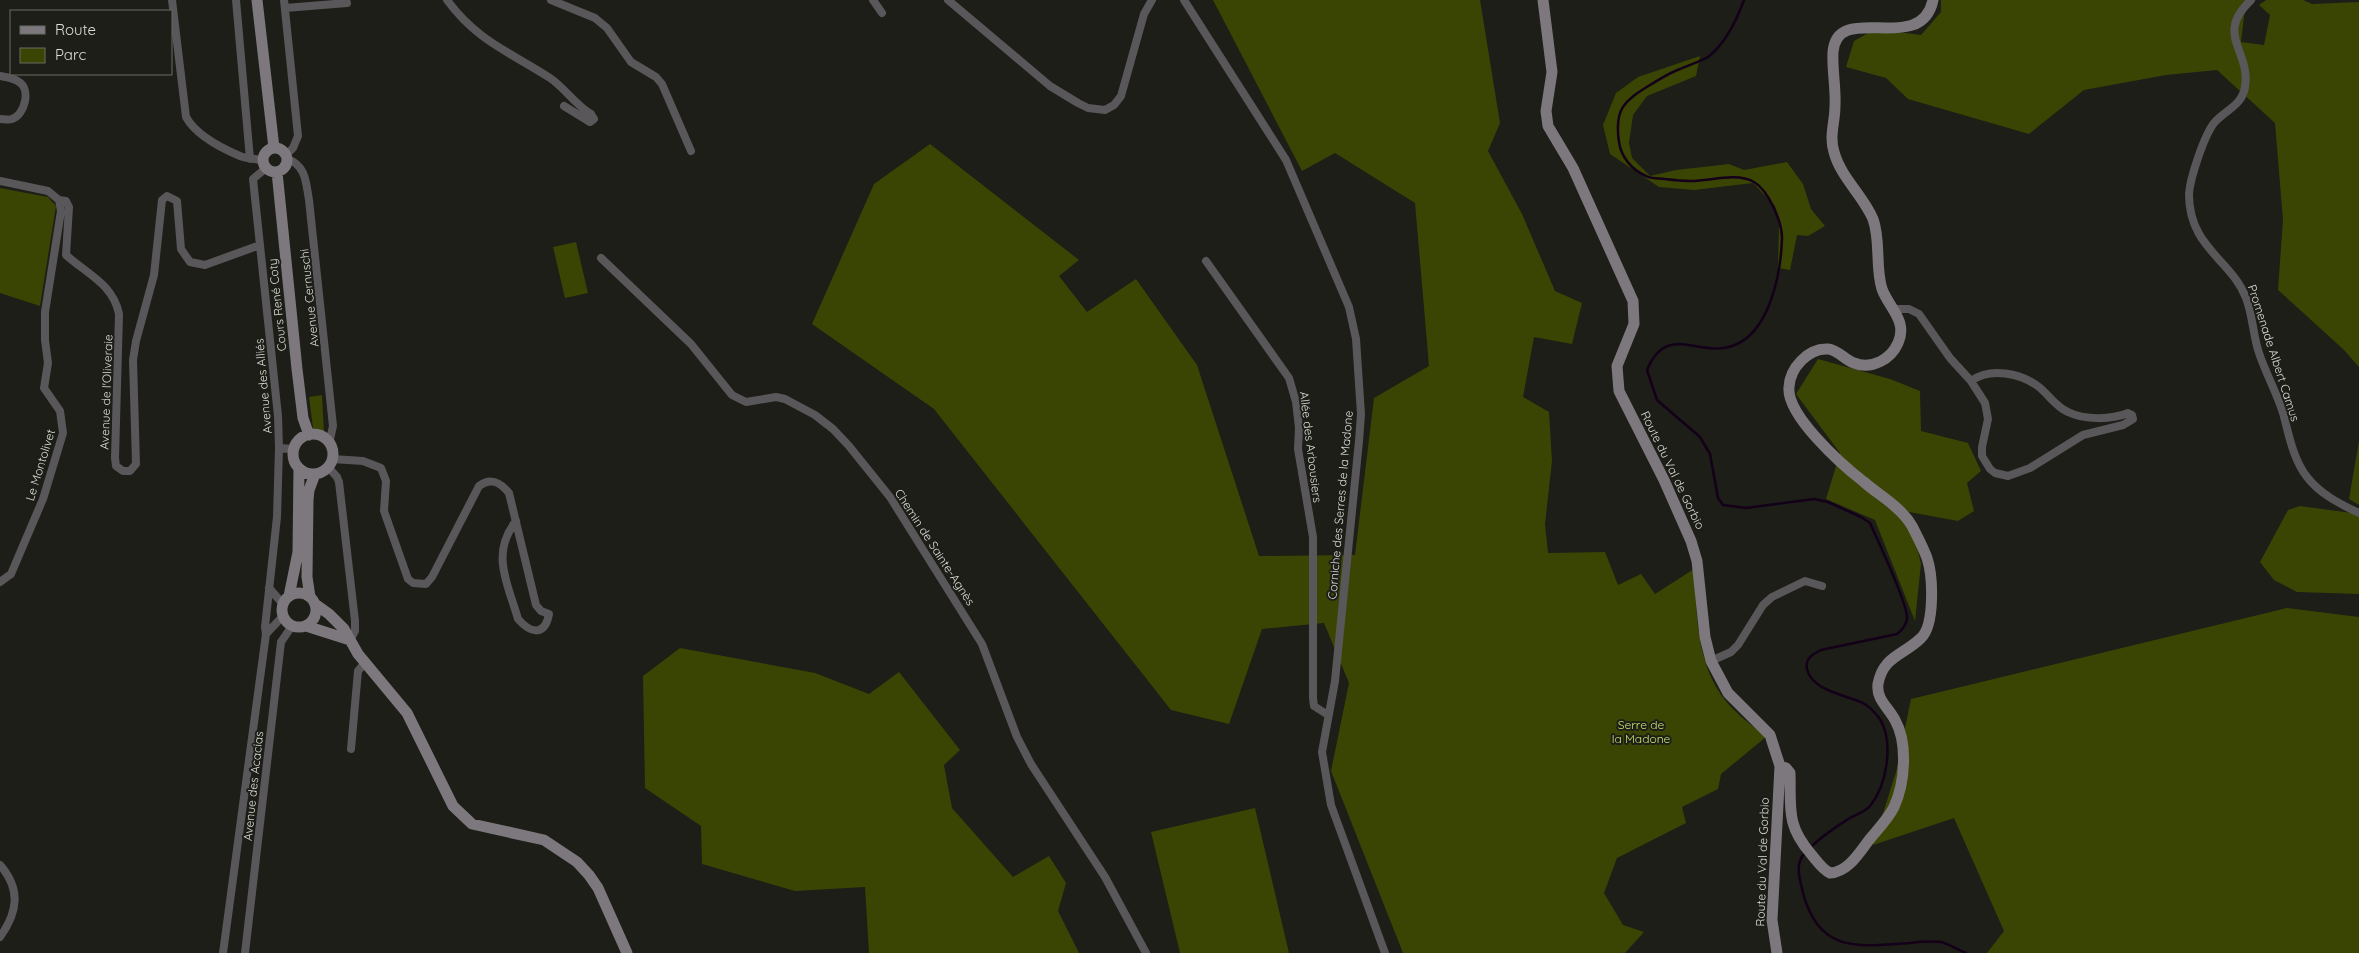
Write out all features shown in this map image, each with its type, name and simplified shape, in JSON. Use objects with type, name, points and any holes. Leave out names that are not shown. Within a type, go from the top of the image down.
[{"type":"street","points":[[172,0],[186,117],[197,131],[239,156],[268,167],[286,166],[287,157],[298,136],[284,4],[347,3]]},
{"type":"street","points":[[236,0],[250,159]]},
{"type":"street","points":[[258,0],[274,148]]},
{"type":"street","points":[[447,0],[459,16],[475,32],[550,79],[594,119],[590,122],[564,106]]},
{"type":"street","points":[[551,0],[595,18],[606,28],[631,62],[656,77],[662,84],[691,151]]},
{"type":"street","points":[[873,0],[882,13]]},
{"type":"street","points":[[948,0],[1050,86],[1088,108],[1105,110],[1114,105],[1121,96],[1144,14],[1152,0]]},
{"type":"street","name":"Corniche des Serres de la Madone","points":[[1184,0],[1286,160],[1339,282],[1353,323],[1361,414],[1359,442],[1336,681],[1322,752],[1331,805],[1384,953]]},
{"type":"street","name":"Route du Val de Gorbio","points":[[1543,0],[1552,72],[1546,111],[1548,126],[1573,168],[1633,301],[1634,324],[1617,366],[1619,391],[1664,480],[1692,541],[1697,561],[1705,638],[1711,661],[1728,693],[1770,735],[1780,766],[1772,920],[1776,953]]},
{"type":"street","points":[[1780,766],[1786,768],[1790,773],[1791,823],[1803,844],[1814,859],[1830,873],[1847,868],[1895,805],[1901,782],[1903,763],[1902,742],[1896,721],[1880,700],[1878,682],[1881,672],[1892,656],[1914,644],[1928,630],[1931,620],[1930,576],[1928,560],[1905,515],[1863,482],[1819,439],[1795,411],[1789,401],[1788,389],[1796,366],[1805,357],[1827,349],[1854,364],[1865,366],[1878,363],[1890,355],[1902,333],[1900,320],[1885,297],[1881,284],[1876,229],[1872,215],[1838,164],[1833,150],[1831,137],[1836,106],[1833,50],[1842,32],[1848,27],[1872,22],[1910,26],[1922,22],[1930,12],[1933,0]]},
{"type":"street","name":"Promenade Albert Camus","points":[[2251,0],[2238,12],[2234,22],[2234,35],[2245,74],[2243,96],[2238,104],[2218,118],[2208,133],[2189,194],[2192,217],[2205,245],[2240,286],[2246,299],[2259,352],[2282,410],[2296,458],[2307,477],[2318,488],[2333,500],[2359,513]]},
{"type":"street","points":[[0,76],[20,82],[25,87],[26,97],[20,113],[13,119],[0,119]]},
{"type":"street","points":[[268,167],[264,154],[274,148],[281,149],[287,157]]},
{"type":"street","name":"Avenue Cernuschi","points":[[287,157],[302,169],[309,200],[333,426],[329,444]]},
{"type":"street","name":"Avenue des Alliés","points":[[268,167],[253,179],[278,416],[278,510],[269,588]]},
{"type":"street","name":"Cours René Coty","points":[[268,167],[303,418],[309,435]]},
{"type":"street","points":[[0,182],[48,191],[59,200]]},
{"type":"street","name":"Avenue de l'Oliveraie","points":[[59,200],[66,201],[70,207],[66,255],[105,286],[116,300],[119,314],[115,458],[116,466],[123,471],[130,472],[136,464],[133,360],[136,341],[154,275],[162,200],[167,196],[177,201],[181,249],[190,262],[205,265],[260,245]]},
{"type":"street","name":"Le Montolivet","points":[[0,582],[11,574],[40,508],[63,432],[60,411],[44,388],[48,363],[44,327],[61,211],[59,200]]},
{"type":"street","name":"Chemin de Sainte-Agnès","points":[[601,258],[691,344],[732,395],[746,402],[776,397],[786,399],[815,415],[833,429],[849,446],[890,497],[982,644],[1017,737],[1031,764],[1105,876],[1146,953]]},
{"type":"street","name":"Allée des Arbousiers","points":[[1206,261],[1289,378],[1296,402],[1299,428],[1298,449],[1312,537],[1313,698],[1314,706],[1328,715]]},
{"type":"street","points":[[1894,310],[1909,309],[1919,314],[1950,358],[1971,381],[1985,403],[1988,419],[1982,446],[1982,456],[1990,469],[2000,475],[2008,476],[2030,468],[2083,435],[2123,425],[2133,419],[2132,415],[2128,413],[2119,417],[2105,418],[2080,416],[2068,412],[2037,385],[2011,374],[1980,374],[1971,381]]},
{"type":"street","points":[[266,634],[283,616],[298,552],[299,468],[293,456],[294,449],[299,440],[309,435],[317,435],[329,444],[330,463],[339,482],[355,621],[355,632],[350,640]]},
{"type":"street","points":[[279,448],[294,449]]},
{"type":"street","points":[[299,468],[309,474],[315,474],[330,463],[363,461],[381,468],[386,481],[384,511],[408,579],[413,583],[426,584],[432,577],[473,495],[485,482],[496,481],[509,493],[516,521],[536,605],[541,611],[549,614],[548,624],[542,630],[534,631],[524,626],[518,619],[501,562],[510,528],[516,521]]},
{"type":"street","points":[[306,626],[316,614],[307,577],[308,500],[315,474]]},
{"type":"street","points":[[1711,661],[1731,652],[1738,645],[1763,605],[1772,597],[1804,581],[1822,586]]},
{"type":"street","points":[[269,588],[286,600]]},
{"type":"street","name":"Avenue des Acacias","points":[[223,953],[266,634],[269,588]]},
{"type":"street","points":[[286,600],[298,593],[313,601],[344,629],[362,658],[407,712],[453,806],[461,816],[476,826],[544,840],[577,862],[598,888],[626,953]]},
{"type":"street","points":[[283,616],[292,626],[306,626],[350,640]]},
{"type":"street","name":"Avenue des Acacias","points":[[245,953],[281,642],[292,626]]},
{"type":"street","points":[[351,749],[358,671],[362,658]]},
{"type":"street","points":[[0,865],[10,877],[13,885],[14,913],[0,937]]},
{"type":"green space","name":"Serre de la Madone","points":[[1213,0],[1480,0],[1500,123],[1488,151],[1522,214],[1555,291],[1582,303],[1572,344],[1534,337],[1523,397],[1549,412],[1552,461],[1545,524],[1548,553],[1605,552],[1618,585],[1641,574],[1655,594],[1694,569],[1701,644],[1705,662],[1712,679],[1721,695],[1734,710],[1766,737],[1721,774],[1718,789],[1682,807],[1686,823],[1617,858],[1604,893],[1623,925],[1644,932],[1625,953],[1403,953],[1331,771],[1349,683],[1324,623],[1262,629],[1229,724],[1171,710],[934,409],[812,324],[874,184],[930,144],[1079,260],[1059,276],[1087,312],[1136,279],[1197,365],[1259,556],[1355,555],[1374,398],[1429,366],[1415,203],[1335,153],[1302,171]]},
{"type":"green space","points":[[1941,0],[2246,0],[2241,42],[2264,45],[2270,15],[2259,5],[2266,0],[2303,0],[2312,4],[2359,2],[2359,367],[2343,349],[2278,290],[2283,220],[2275,123],[2217,70],[2166,75],[2084,90],[2029,134],[1908,99],[1886,78],[1846,67],[1854,41],[1875,29],[1921,35],[1941,12]]},
{"type":"green space","points":[[1700,56],[1696,76],[1647,96],[1633,115],[1629,143],[1632,158],[1650,176],[1676,170],[1729,164],[1744,170],[1787,162],[1803,184],[1811,209],[1825,226],[1808,236],[1797,235],[1790,270],[1778,268],[1779,225],[1775,206],[1753,183],[1694,190],[1659,187],[1610,154],[1603,125],[1616,93],[1638,77]]},
{"type":"green space","points":[[0,188],[48,197],[56,206],[40,306],[0,293]]},
{"type":"green space","points":[[576,242],[588,293],[565,298],[553,247]]},
{"type":"green space","points":[[1818,359],[1890,379],[1920,391],[1921,431],[1968,443],[1981,471],[1967,483],[1974,511],[1958,521],[1909,512],[1921,564],[1915,621],[1875,520],[1826,499],[1840,453],[1796,394]]},
{"type":"green space","points":[[322,395],[324,432],[313,428],[309,397]]},
{"type":"green space","points":[[2359,441],[2359,505],[2349,499]]},
{"type":"green space","points":[[2300,506],[2352,513],[2359,516],[2359,594],[2297,592],[2274,580],[2260,562],[2288,510]]},
{"type":"green space","points":[[2287,608],[2359,617],[2359,953],[1987,953],[2004,931],[1954,818],[1873,845],[1896,772],[1911,699]]},
{"type":"green space","points":[[680,648],[815,673],[869,694],[899,672],[960,750],[944,765],[952,808],[1013,877],[1049,856],[1066,883],[1058,911],[1079,953],[869,953],[865,887],[795,891],[702,864],[701,826],[645,788],[643,676]]},
{"type":"green space","points":[[1255,808],[1289,953],[1180,953],[1151,832]]},
{"type":"waterway","points":[[1744,0],[1730,31],[1714,52],[1705,59],[1665,76],[1633,96],[1623,107],[1618,121],[1618,131],[1622,153],[1628,162],[1641,173],[1653,178],[1691,181],[1731,177],[1747,179],[1760,186],[1765,192],[1774,207],[1780,224],[1782,238],[1776,284],[1764,316],[1756,329],[1745,339],[1732,346],[1720,349],[1685,344],[1674,344],[1664,348],[1655,356],[1647,370],[1657,400],[1700,437],[1710,454],[1718,498],[1723,505],[1746,508],[1814,499],[1828,502],[1870,523],[1898,587],[1906,612],[1906,624],[1897,634],[1821,650],[1808,659],[1807,669],[1815,682],[1830,691],[1863,703],[1870,708],[1880,719],[1887,740],[1887,764],[1884,776],[1881,787],[1870,806],[1830,831],[1811,847]]},
{"type":"waterway","points":[[1805,853],[1799,867],[1799,877],[1803,893],[1810,913],[1819,927],[1830,936],[1843,942],[1857,945],[1941,942],[1966,953]]}]
